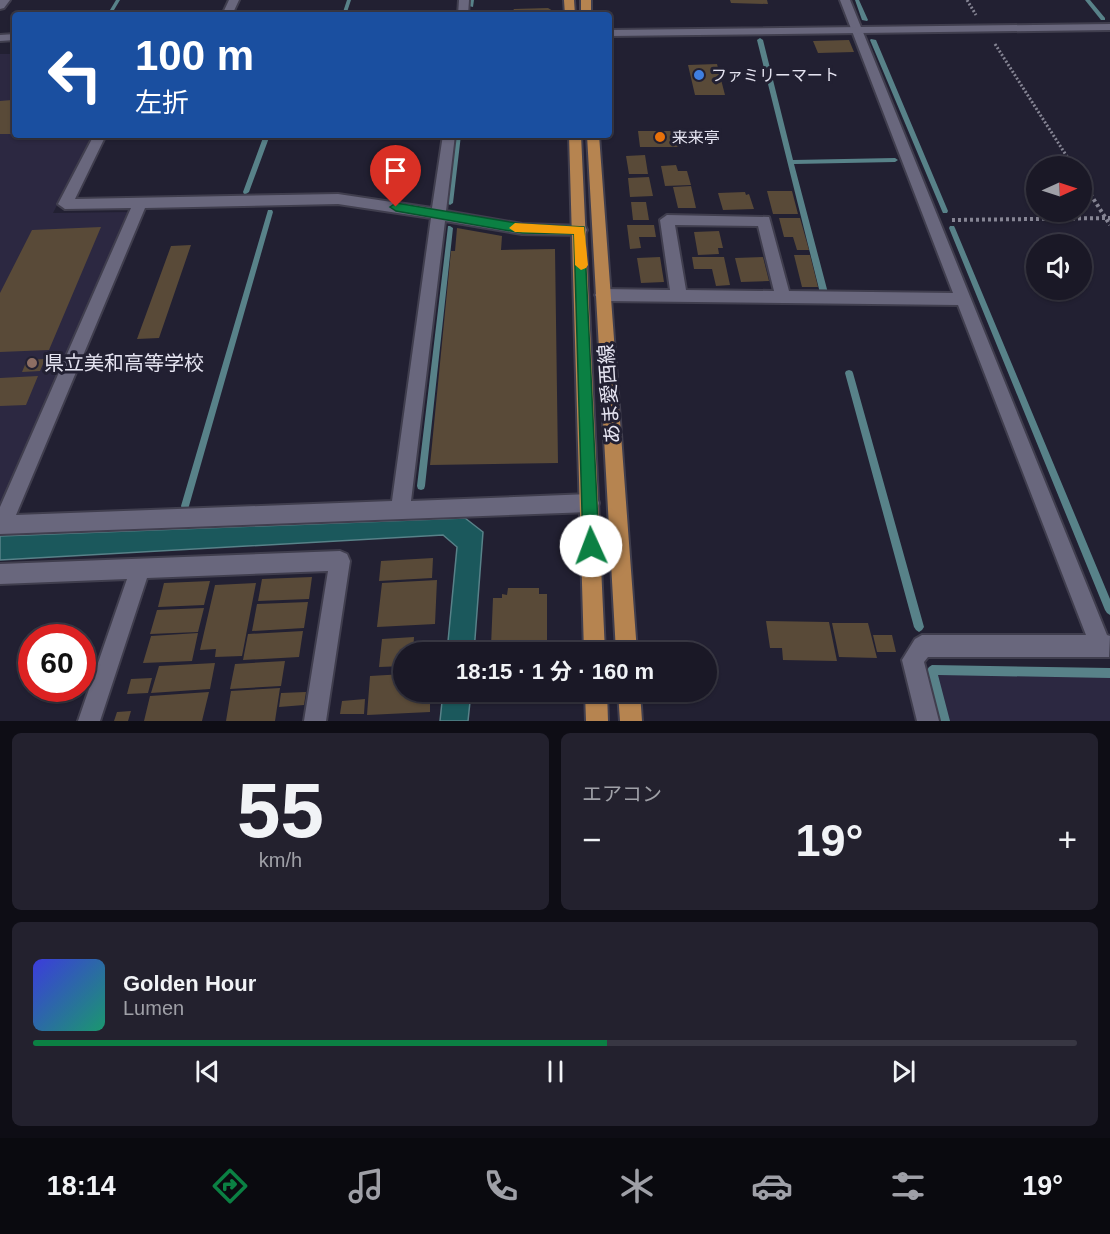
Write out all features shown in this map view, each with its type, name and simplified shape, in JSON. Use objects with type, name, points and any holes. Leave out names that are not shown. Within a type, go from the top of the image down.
[{"type":"main road","name":"あま愛西線","points":[[575,138],[595,642]]},
{"type":"main road","name":"あま愛西線","points":[[593,138],[626,642]]},
{"type":"main road","points":[[596,702],[597,721]]},
{"type":"main road","points":[[630,702],[631,721]]},
{"type":"street","points":[[0,6],[5,0]]},
{"type":"street","points":[[844,0],[1105,646],[922,646],[913,660],[928,721]]},
{"type":"street","points":[[612,33],[1110,27]]},
{"type":"street","points":[[98,138],[65,204],[338,199],[522,229],[580,230]]},
{"type":"street","points":[[400,510],[441,215],[449,138]]},
{"type":"street","points":[[140,203],[1,525],[590,503]]},
{"type":"street","points":[[679,296],[668,220],[764,221],[783,297]]},
{"type":"street","points":[[603,295],[963,299]]},
{"type":"street","points":[[0,574],[340,561],[315,721]]},
{"type":"street","points":[[89,721],[140,569]]},
{"type":"path","points":[[967,0],[1067,156]]},
{"type":"path","points":[[1092,195],[1108,218],[1110,225]]},
{"type":"path","points":[[932,220],[1108,218]]},
{"type":"shaded area","name":"県立美和高等学校","points":[[0,54],[12,54],[12,138],[91,138],[53,213],[130,212],[0,511]]},
{"type":"shaded area","points":[[465,518],[483,532],[475,642],[448,642],[457,547],[443,535],[0,560],[0,536]]},
{"type":"shaded area","points":[[935,673],[1110,674],[1110,721],[948,721]]},
{"type":"shaded area","points":[[442,702],[470,702],[468,721],[440,721]]},
{"type":"building","points":[[730,0],[767,0],[768,4],[731,3]]},
{"type":"building","points":[[548,8],[554,12],[512,12],[514,9]]},
{"type":"building","points":[[849,40],[854,52],[818,53],[813,41]]},
{"type":"building","points":[[717,64],[725,95],[695,95],[688,65]]},
{"type":"building","points":[[12,100],[12,134],[0,134],[0,101]]},
{"type":"building","points":[[638,131],[679,131],[682,147],[640,147]]},
{"type":"building","points":[[645,155],[648,174],[629,174],[626,156]]},
{"type":"building","points":[[676,165],[678,171],[687,171],[691,185],[665,186],[661,166]]},
{"type":"building","points":[[649,177],[653,196],[630,197],[628,178]]},
{"type":"building","points":[[691,186],[696,208],[678,208],[673,187]]},
{"type":"building","points":[[767,191],[792,191],[798,214],[773,214]]},
{"type":"building","points":[[745,192],[746,195],[749,194],[754,209],[723,210],[718,193]]},
{"type":"building","points":[[631,202],[646,202],[649,220],[633,220]]},
{"type":"building","points":[[779,218],[800,218],[809,250],[797,250],[793,237],[784,237]]},
{"type":"building","points":[[627,225],[654,225],[656,237],[639,237],[641,248],[630,249]]},
{"type":"building","points":[[101,227],[49,350],[0,352],[0,293],[32,230]]},
{"type":"building","points":[[457,228],[502,236],[501,250],[555,249],[558,463],[430,465],[451,251],[455,251]]},
{"type":"building","points":[[719,231],[723,248],[718,248],[719,254],[698,255],[694,232]]},
{"type":"building","points":[[191,245],[159,338],[137,339],[171,246]]},
{"type":"building","points":[[794,255],[810,255],[818,287],[802,287]]},
{"type":"building","points":[[660,257],[664,282],[641,283],[637,258]]},
{"type":"building","points":[[692,257],[724,257],[730,285],[716,286],[712,269],[694,269]]},
{"type":"building","points":[[763,257],[769,281],[741,282],[735,258]]},
{"type":"building","points":[[45,359],[40,371],[22,372],[27,360]]},
{"type":"building","points":[[38,376],[26,405],[0,406],[0,378]]},
{"type":"building","points":[[433,558],[432,578],[379,581],[381,561]]},
{"type":"building","points":[[312,577],[309,599],[258,601],[262,579]]},
{"type":"building","points":[[437,580],[435,624],[377,627],[382,583]]},
{"type":"building","points":[[210,581],[204,605],[158,607],[164,583]]},
{"type":"building","points":[[256,583],[242,656],[215,657],[216,649],[200,650],[215,585]]},
{"type":"building","points":[[508,588],[539,588],[539,594],[547,594],[547,641],[491,642],[493,598],[502,598],[502,594],[507,595]]},
{"type":"building","points":[[308,602],[304,628],[252,631],[257,604]]},
{"type":"building","points":[[204,608],[198,632],[150,634],[157,610]]},
{"type":"building","points":[[766,621],[829,622],[837,661],[783,660],[782,648],[770,648]]},
{"type":"building","points":[[832,623],[868,623],[877,658],[839,657]]},
{"type":"building","points":[[303,631],[299,657],[243,660],[248,634]]},
{"type":"building","points":[[198,633],[192,661],[143,663],[151,636]]},
{"type":"building","points":[[873,635],[892,635],[896,652],[877,652]]},
{"type":"building","points":[[414,637],[414,642],[393,642],[393,666],[379,667],[382,639]]},
{"type":"building","points":[[285,661],[281,686],[230,689],[235,664]]},
{"type":"building","points":[[215,663],[210,689],[151,693],[159,666]]},
{"type":"building","points":[[393,675],[393,702],[430,702],[430,712],[367,715],[370,676]]},
{"type":"building","points":[[152,678],[148,693],[127,694],[131,679]]},
{"type":"building","points":[[280,688],[275,721],[226,721],[231,691]]},
{"type":"building","points":[[209,692],[202,721],[144,721],[150,696]]},
{"type":"building","points":[[306,692],[304,705],[279,707],[281,693]]},
{"type":"building","points":[[365,699],[364,714],[340,714],[342,701]]},
{"type":"building","points":[[131,711],[128,721],[114,721],[117,712]]},
{"type":"waterway","points":[[111,12],[118,0]]},
{"type":"waterway","points":[[345,12],[349,0]]},
{"type":"waterway","points":[[471,6],[472,0]]},
{"type":"waterway","points":[[857,0],[865,20]]},
{"type":"waterway","points":[[1087,0],[1103,19]]},
{"type":"waterway","points":[[760,40],[824,293]]},
{"type":"waterway","points":[[873,40],[945,211]]},
{"type":"waterway","points":[[246,192],[266,138]]},
{"type":"waterway","points":[[450,203],[458,138]]},
{"type":"waterway","points":[[791,162],[895,160]]},
{"type":"waterway","points":[[185,506],[270,212]]},
{"type":"waterway","points":[[421,486],[450,228]]},
{"type":"waterway","points":[[952,228],[1110,610]]},
{"type":"waterway","points":[[849,373],[919,627]]},
{"type":"waterway","points":[[945,721],[932,670],[1110,673]]},
{"type":"slow traffic","points":[[515,228],[580,230],[581,265]]},
{"type":"place","name":"ファミリーマート","points":[[699,75]]},
{"type":"place","name":"来来亭","points":[[660,137]]},
{"type":"place","name":"県立美和高等学校","points":[[32,363]]},
{"type":"route","points":[[396,207],[522,229],[580,230],[591,546]]}]
